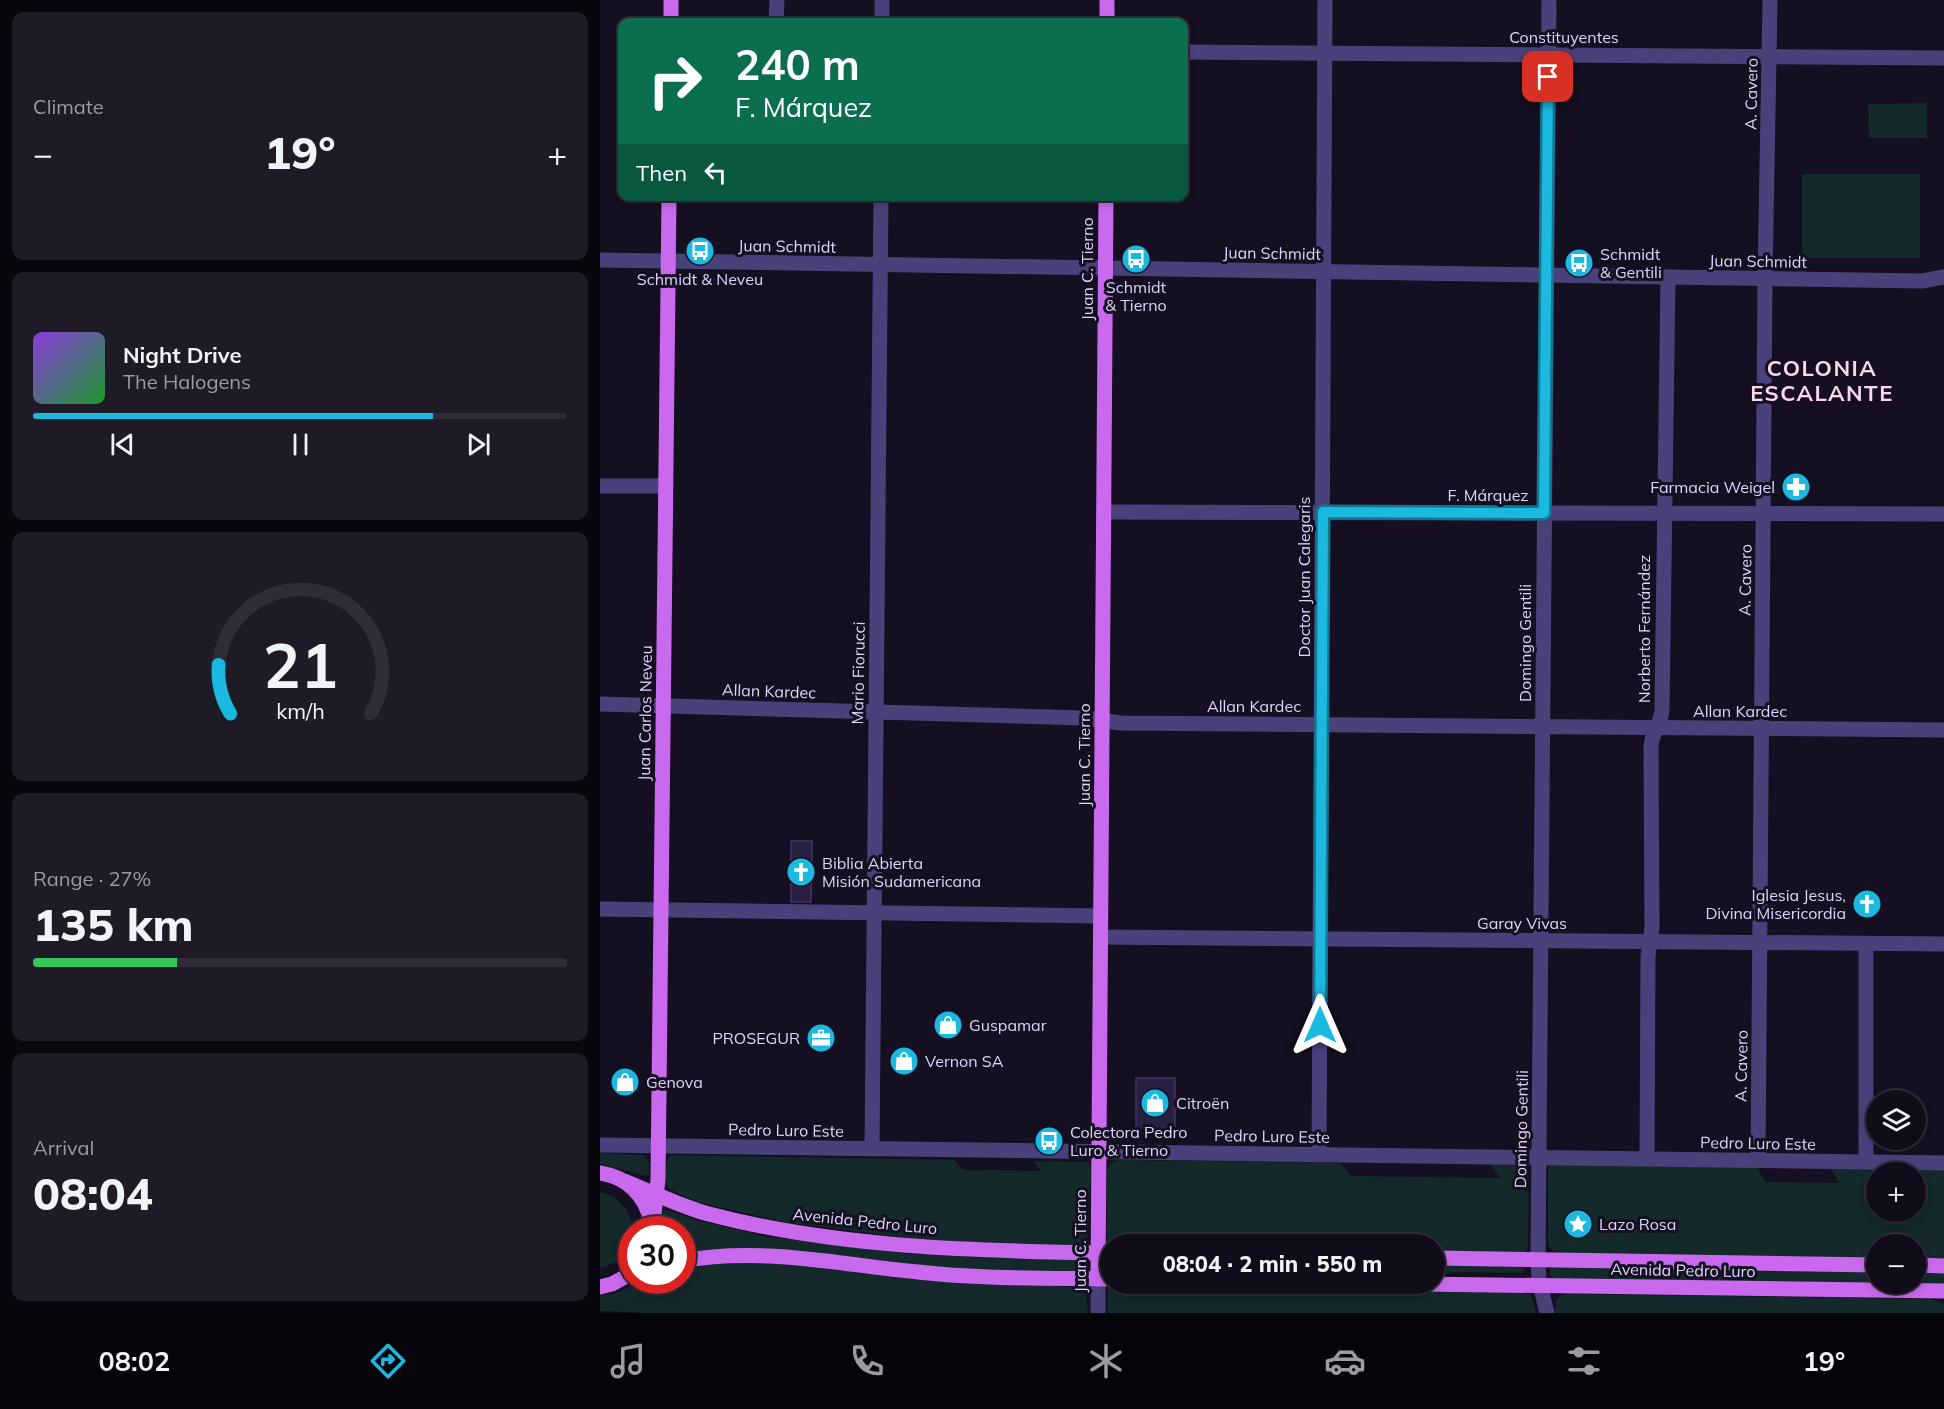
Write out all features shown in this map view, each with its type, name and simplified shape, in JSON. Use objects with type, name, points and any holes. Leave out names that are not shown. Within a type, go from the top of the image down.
[{"type":"main road","points":[[671,0],[671,18]]},
{"type":"main road","points":[[1107,0],[1107,18]]},
{"type":"main road","name":"Juan Carlos Neveu","points":[[654,1216],[658,1146],[669,201]]},
{"type":"main road","name":"Juan C. Tierno","points":[[1103,1234],[1099,1152],[1106,201]]},
{"type":"main road","name":"Avenida Pedro Luro","points":[[600,1173],[705,1213],[793,1232],[910,1246],[1005,1252],[1100,1253]]},
{"type":"main road","points":[[624,1181],[644,1202],[650,1216]]},
{"type":"main road","points":[[696,1260],[760,1254],[922,1273],[1014,1278],[1100,1279]]},
{"type":"main road","name":"Avenida Pedro Luro","points":[[1445,1258],[1866,1265]]},
{"type":"main road","points":[[1926,1265],[1944,1266]]},
{"type":"main road","points":[[600,1287],[618,1281]]},
{"type":"main road","name":"Avenida Pedro Luro","points":[[1445,1285],[1944,1291]]},
{"type":"street","points":[[776,18],[777,0]]},
{"type":"street","points":[[882,0],[882,18]]},
{"type":"street","name":"Doctor Juan Calegaris","points":[[1319,1155],[1325,0]]},
{"type":"street","name":"Domingo Gentili","points":[[1547,1313],[1538,1260],[1549,0]]},
{"type":"street","name":"A. Cavero","points":[[1758,1161],[1770,0]]},
{"type":"street","name":"Constituyentes","points":[[1188,52],[1944,57]]},
{"type":"street","name":"Mario Fiorucci","points":[[872,1149],[881,201]]},
{"type":"street","name":"Juan Schmidt","points":[[600,260],[1766,279],[1922,281],[1944,278]]},
{"type":"street","name":"Norberto Fernández","points":[[1647,1159],[1652,927],[1652,741],[1661,719],[1662,710],[1668,277]]},
{"type":"street","points":[[600,486],[666,486]]},
{"type":"street","name":"F. Márquez","points":[[1104,512],[1944,514]]},
{"type":"street","name":"Allan Kardec","points":[[600,704],[1083,718],[1121,723],[1944,730]]},
{"type":"street","points":[[600,909],[1101,916]]},
{"type":"street","name":"Garay Vivas","points":[[1101,937],[1944,945]]},
{"type":"street","points":[[1866,944],[1866,1162]]},
{"type":"street","name":"Pedro Luro Este","points":[[600,1145],[1866,1162]]},
{"type":"street","name":"Pedro Luro Este","points":[[1926,1163],[1944,1163]]},
{"type":"street","name":"Juan C. Tierno","points":[[1098,1313],[1101,1294]]},
{"type":"green space","points":[[1927,103],[1927,138],[1869,138],[1868,104]]},
{"type":"green space","points":[[1802,174],[1920,174],[1920,258],[1802,258]]},
{"type":"green space","points":[[600,1153],[643,1155],[649,1163],[649,1175],[600,1164]]},
{"type":"green space","points":[[674,1155],[954,1160],[963,1170],[1041,1171],[1033,1161],[1089,1162],[1091,1166],[1088,1236],[1083,1243],[1076,1246],[1020,1245],[917,1239],[784,1222],[697,1202],[669,1189],[665,1172],[668,1159]]},
{"type":"green space","points":[[1118,1160],[1340,1163],[1351,1176],[1501,1178],[1490,1165],[1519,1166],[1527,1172],[1529,1178],[1528,1248],[1525,1253],[1445,1253],[1445,1234],[1107,1234],[1107,1171],[1110,1164]]},
{"type":"green space","points":[[1551,1165],[1756,1167],[1766,1182],[1840,1183],[1830,1168],[1866,1169],[1866,1222],[1926,1222],[1926,1170],[1944,1170],[1944,1259],[1926,1258],[1926,1234],[1866,1234],[1866,1258],[1557,1253],[1550,1249],[1548,1241],[1548,1167]]},
{"type":"green space","points":[[600,1192],[614,1198],[624,1207],[629,1216],[618,1216],[618,1258],[600,1268]]},
{"type":"green space","points":[[663,1209],[685,1216],[662,1216]]},
{"type":"green space","points":[[696,1220],[764,1236],[910,1254],[1084,1259],[1087,1261],[1087,1269],[1085,1272],[947,1268],[765,1249],[696,1253]]},
{"type":"green space","points":[[756,1262],[925,1280],[1076,1287],[1086,1294],[1088,1313],[600,1311],[600,1296],[618,1292],[696,1294],[696,1267]]},
{"type":"green space","points":[[1445,1265],[1522,1266],[1525,1270],[1522,1273],[1453,1272],[1445,1274]]},
{"type":"green space","points":[[1554,1267],[1866,1272],[1866,1284],[1551,1279],[1549,1269]]},
{"type":"green space","points":[[1926,1272],[1944,1272],[1944,1285],[1926,1285]]},
{"type":"green space","points":[[1445,1291],[1523,1292],[1531,1295],[1536,1313],[1108,1313],[1108,1294],[1445,1294]]},
{"type":"green space","points":[[1561,1295],[1931,1299],[1944,1304],[1944,1313],[1555,1313],[1556,1301]]},
{"type":"building","name":"Biblia Abierta Misión Sudamericana","points":[[791,841],[812,841],[811,902],[791,902]]},
{"type":"building","name":"Citroën","points":[[1136,1078],[1175,1078],[1175,1128],[1136,1128]]},
{"type":"place","name":"Schmidt & Neveu","points":[[700,251]]},
{"type":"place","name":"Schmidt & Tierno","points":[[1136,259]]},
{"type":"place","name":"Schmidt & Gentili","points":[[1579,263]]},
{"type":"place","name":"Farmacia Weigel","points":[[1796,487]]},
{"type":"place","name":"Biblia Abierta Misión Sudamericana","points":[[801,872]]},
{"type":"place","name":"Iglesia Jesus, Divina Misericordia","points":[[1867,904]]},
{"type":"place","name":"Guspamar","points":[[948,1025]]},
{"type":"place","name":"PROSEGUR","points":[[821,1038]]},
{"type":"place","name":"Vernon SA","points":[[904,1061]]},
{"type":"place","name":"Genova","points":[[625,1082]]},
{"type":"place","name":"Citroën","points":[[1155,1103]]},
{"type":"place","name":"Colectora Pedro Luro & Tierno","points":[[1049,1141]]},
{"type":"place","name":"Lazo Rosa","points":[[1578,1224]]},
{"type":"district","name":"COLONIA ESCALANTE","points":[[1822,380]]},
{"type":"route","points":[[1320,1025],[1323,512],[1544,513],[1548,77]]}]
